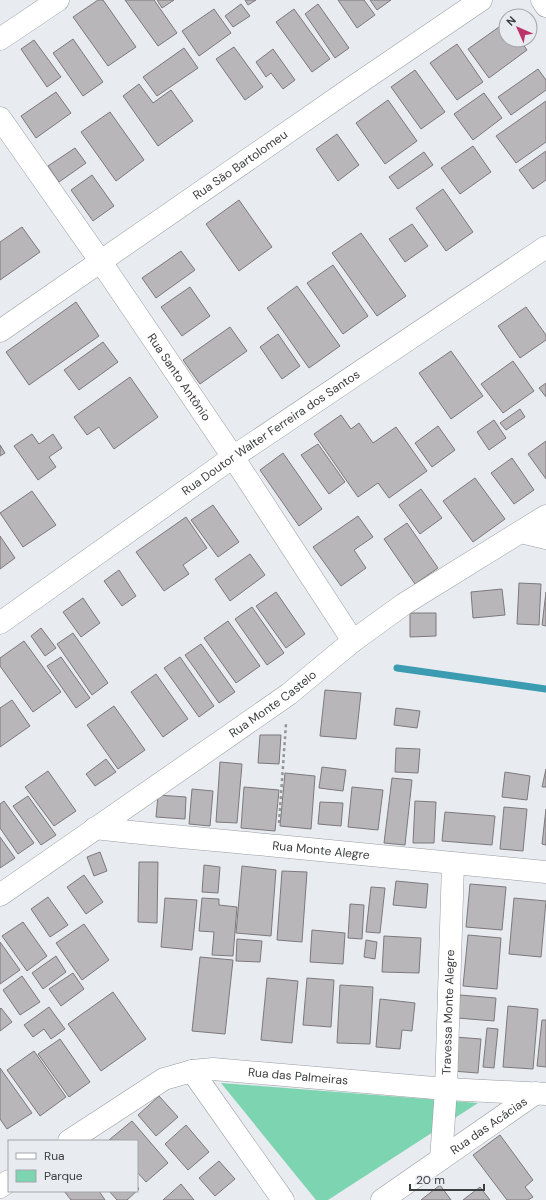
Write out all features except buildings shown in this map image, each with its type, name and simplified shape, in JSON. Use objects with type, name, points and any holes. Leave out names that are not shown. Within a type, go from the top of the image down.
[{"type":"street","points":[[0,39],[58,0]]},
{"type":"street","name":"Rua São Bartolomeu","points":[[0,331],[481,0]]},
{"type":"street","points":[[542,0],[546,6]]},
{"type":"street","name":"Rua Santo Antônio","points":[[0,118],[233,457],[353,641]]},
{"type":"street","name":"Rua Doutor Walter Ferreira dos Santos","points":[[0,623],[233,457],[546,247]]},
{"type":"street","name":"Rua Monte Castelo","points":[[0,894],[289,694],[353,641],[404,604],[546,516]]},
{"type":"street","points":[[521,532],[546,538]]},
{"type":"street","name":"Rua Monte Alegre","points":[[95,828],[179,838],[546,872]]},
{"type":"street","name":"Travessa Monte Alegre","points":[[441,1159],[446,1089],[453,864]]},
{"type":"street","name":"Rua das Palmeiras","points":[[71,1140],[164,1079],[192,1071],[213,1069],[446,1089],[541,1094]]},
{"type":"street","points":[[192,1071],[284,1200]]},
{"type":"street","name":"Rua das Acácias","points":[[382,1200],[441,1159],[541,1094]]},
{"type":"path","points":[[277,846],[289,694]]},
{"type":"green space","points":[[221,1083],[478,1103],[328,1200],[316,1200]]},
{"type":"waterway","points":[[397,668],[546,689]]}]
